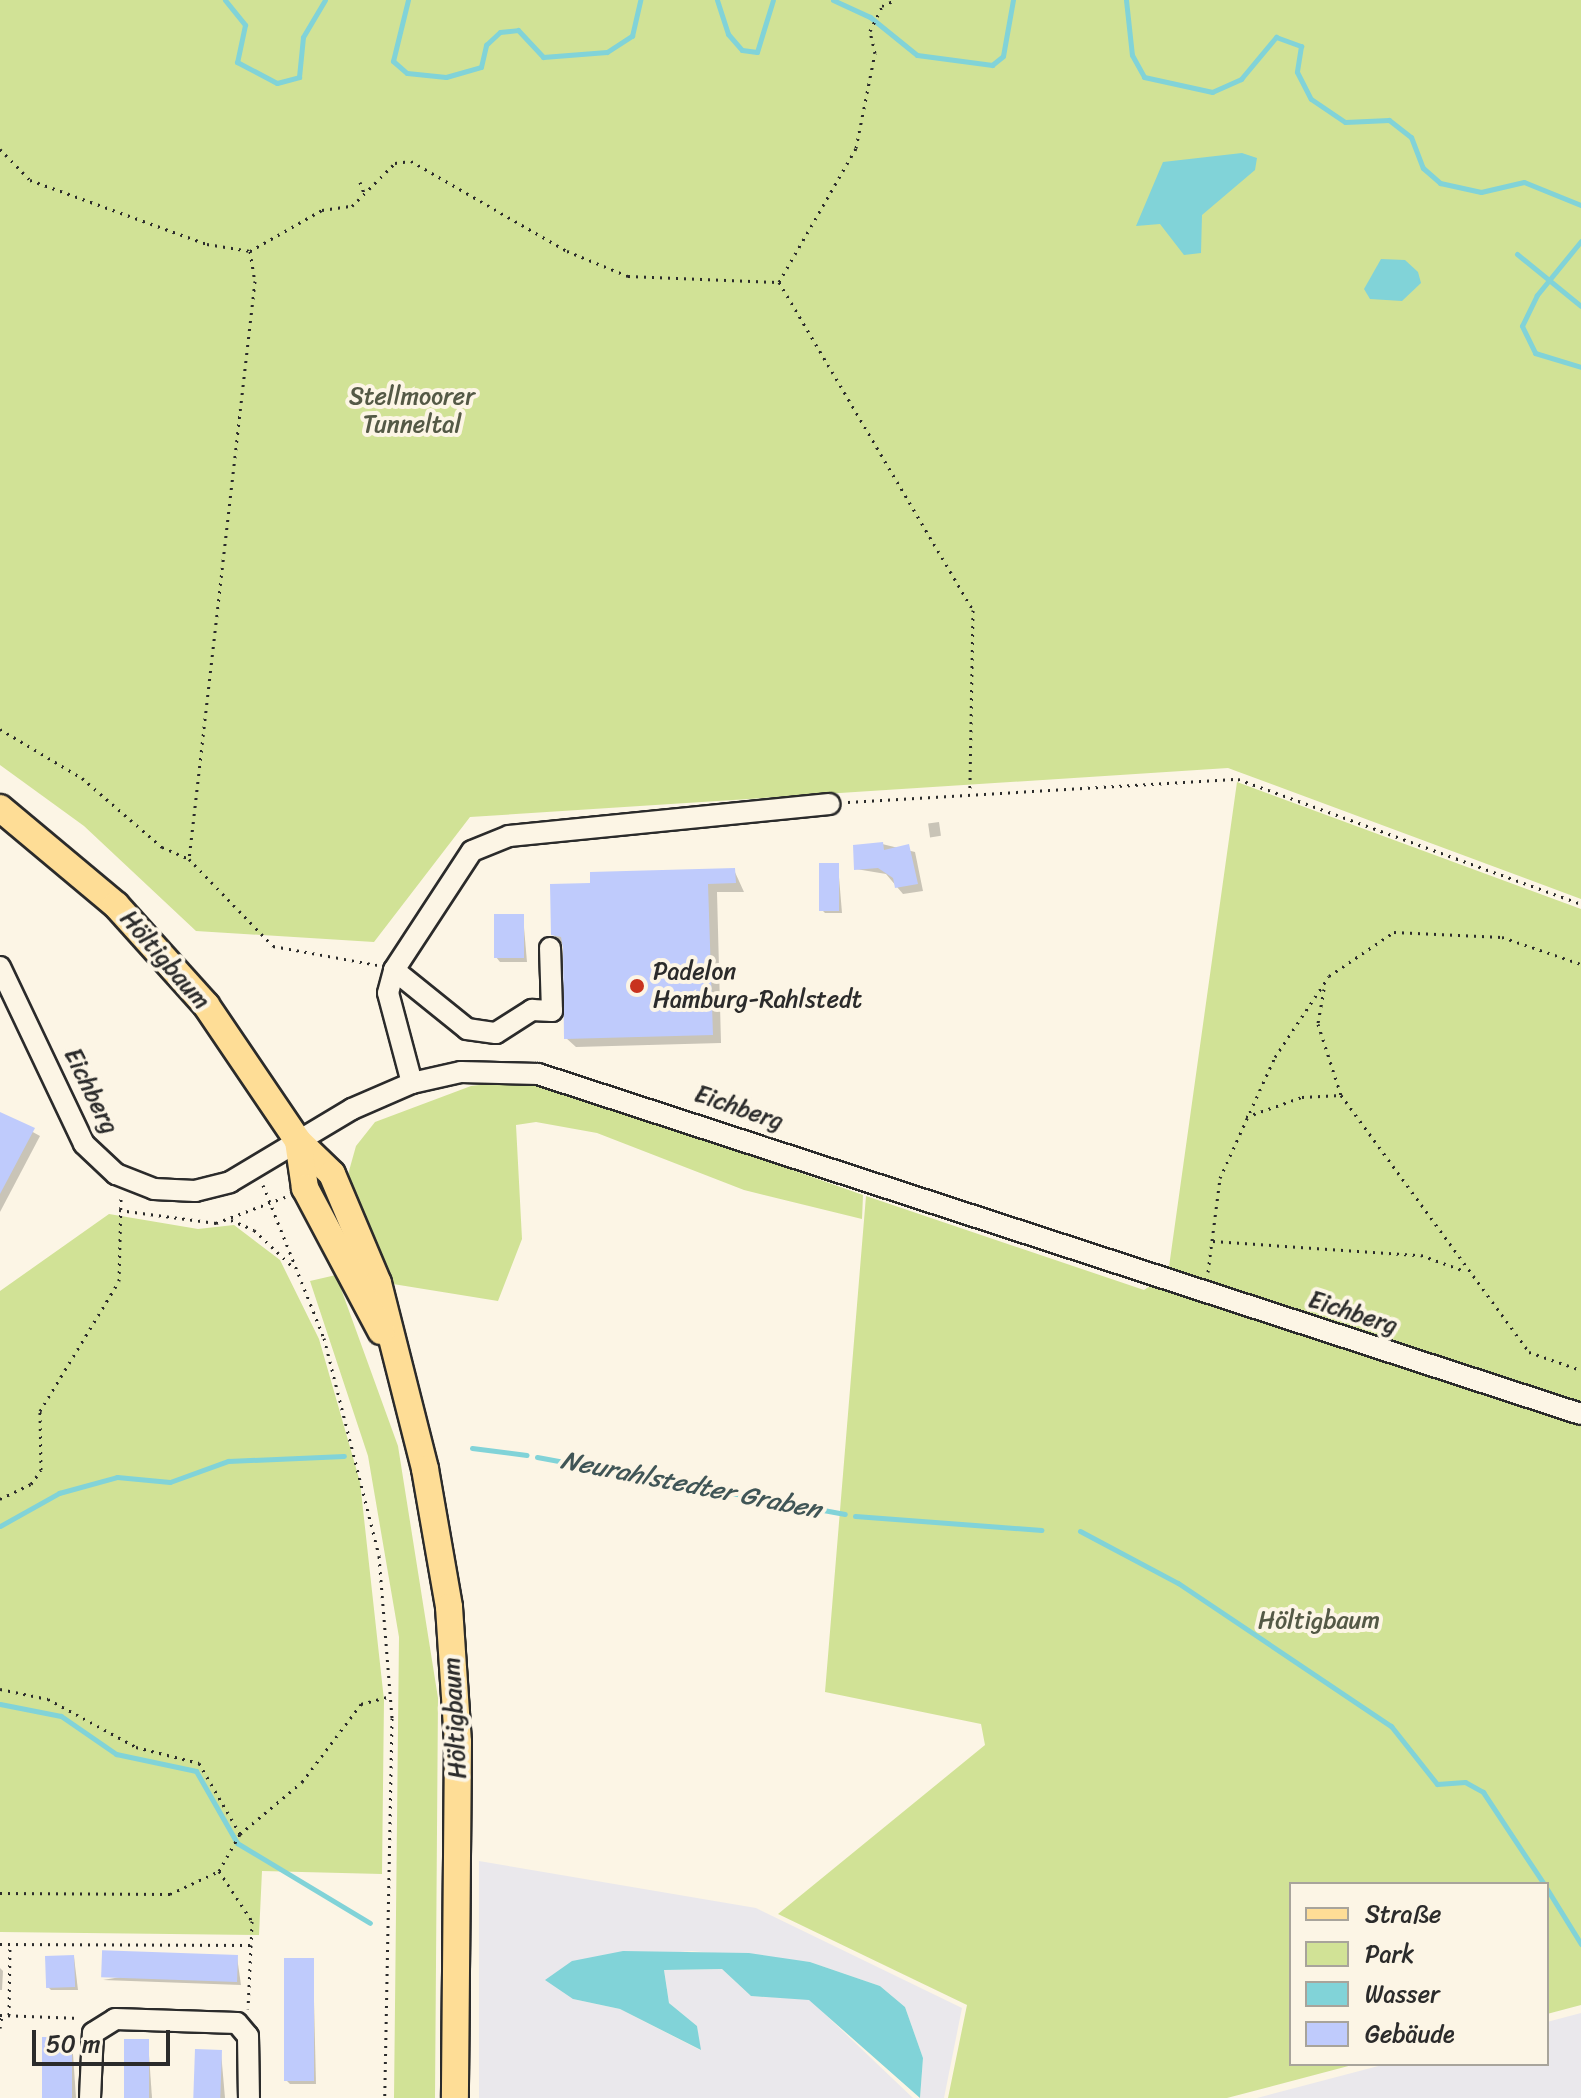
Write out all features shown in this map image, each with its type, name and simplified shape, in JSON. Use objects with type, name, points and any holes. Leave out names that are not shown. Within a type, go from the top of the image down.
[{"type":"main road","name":"Höltigbaum","points":[[0,808],[144,933],[228,1033],[298,1141],[332,1174],[360,1235],[425,1469],[454,1667],[455,2098]]},
{"type":"main road","name":"Höltigbaum","points":[[298,1141],[305,1188],[390,1345]]},
{"type":"street","points":[[412,1083],[388,993],[394,970],[472,851],[489,840],[829,804]]},
{"type":"street","points":[[394,970],[467,1029],[496,1033],[532,1010],[552,1011],[550,948]]},
{"type":"street","name":"Eichberg","points":[[0,967],[76,1130],[106,1167],[140,1185],[183,1193],[230,1182],[298,1141],[412,1083],[489,1070],[574,1082],[1581,1414]]},
{"type":"street","points":[[90,2098],[97,2026],[158,2020],[228,2021],[244,2028],[249,2098]]},
{"type":"path","points":[[779,282],[856,148],[875,53],[873,23],[877,15],[895,0]]},
{"type":"path","points":[[0,149],[30,180],[207,244],[250,251],[365,195],[395,163],[411,161],[594,265],[628,276],[779,282]]},
{"type":"path","points":[[360,182],[365,195]]},
{"type":"path","points":[[189,859],[255,281],[250,251]]},
{"type":"path","points":[[779,282],[973,610],[970,790]]},
{"type":"path","points":[[0,729],[82,778],[162,847],[189,859],[273,946],[394,970]]},
{"type":"path","points":[[829,804],[970,790],[1238,779],[1581,904]]},
{"type":"path","points":[[1207,1279],[1220,1178],[1246,1117],[1325,986],[1361,950],[1394,932],[1502,937],[1581,964]]},
{"type":"path","points":[[1325,986],[1318,1024],[1341,1095],[1463,1271],[1529,1352],[1581,1370]]},
{"type":"path","points":[[1246,1117],[1302,1097],[1341,1095]]},
{"type":"path","points":[[259,1166],[269,1203],[297,1271],[365,1481],[390,1696],[385,2098]]},
{"type":"path","points":[[0,1499],[31,1484],[41,1470],[44,1402],[119,1281],[119,1210],[197,1224],[231,1220],[305,1188]]},
{"type":"path","points":[[231,1220],[254,1230],[297,1271]]},
{"type":"path","points":[[1213,1241],[1407,1253],[1463,1271]]},
{"type":"path","points":[[0,1689],[48,1699],[136,1747],[199,1763],[240,1834]]},
{"type":"path","points":[[0,1893],[170,1894],[219,1871],[240,1834],[302,1782],[361,1704],[390,1696]]},
{"type":"path","points":[[219,1871],[252,1921],[244,2028]]},
{"type":"path","points":[[0,1944],[251,1945]]},
{"type":"path","points":[[9,2015],[10,1945]]},
{"type":"path","points":[[0,2028],[1,2015],[79,2017],[97,2026]]},
{"type":"shaded area","points":[[479,1861],[756,1908],[962,2008],[944,2098],[920,2098],[923,2058],[905,2007],[880,1986],[810,1962],[692,1951],[572,1961],[573,1999],[620,2009],[700,2050],[697,2026],[669,2003],[664,1970],[722,1969],[751,1996],[809,1999],[913,2098],[479,2098]]},
{"type":"shaded area","points":[[1581,2013],[1581,2098],[1257,2098],[1378,2066],[1549,2066],[1549,2021]]},
{"type":"green space","name":"Stellmoorer Tunneltal","points":[[0,0],[1581,0],[1581,899],[1228,768],[470,817],[374,942],[196,931],[84,826],[0,765]]},
{"type":"green space","name":"Höltigbaum","points":[[1237,782],[1581,909],[1581,2005],[1549,2013],[1549,1882],[1289,1882],[1289,2066],[1348,2066],[1227,2098],[948,2098],[967,2005],[778,1914],[985,1745],[981,1724],[825,1692],[866,1196],[1144,1290],[1168,1274]]},
{"type":"green space","points":[[513,1081],[566,1090],[863,1195],[862,1219],[744,1190],[597,1133],[536,1122],[516,1125],[522,1239],[498,1301],[393,1284],[347,1178],[356,1146],[375,1122],[471,1086]]},
{"type":"green space","points":[[109,1214],[198,1229],[234,1225],[280,1260],[319,1339],[360,1482],[384,1700],[382,1874],[262,1871],[259,1935],[0,1932],[0,1291]]},
{"type":"green space","points":[[336,1275],[398,1446],[438,1698],[435,2098],[394,2098],[399,1637],[368,1456],[310,1281]]},
{"type":"water","points":[[1242,153],[1257,158],[1255,170],[1202,215],[1201,253],[1184,255],[1160,224],[1136,226],[1163,162]]},
{"type":"water","points":[[1381,259],[1405,260],[1418,272],[1421,283],[1402,301],[1370,299],[1364,289]]},
{"type":"water","points":[[623,1951],[749,1953],[810,1962],[880,1986],[905,2007],[923,2058],[920,2098],[809,2000],[751,1996],[722,1969],[664,1970],[669,2003],[697,2026],[701,2050],[620,2009],[573,1999],[545,1980],[572,1961]]},
{"type":"building","points":[[883,842],[884,850],[909,844],[918,884],[895,888],[893,878],[878,868],[854,870],[853,845]]},
{"type":"building","points":[[819,863],[839,863],[839,911],[819,911]]},
{"type":"building","name":"Padelon Hamburg-Rahlstedt","points":[[735,868],[736,883],[708,884],[713,1035],[564,1039],[563,948],[561,937],[551,935],[550,884],[590,883],[590,872]]},
{"type":"building","points":[[494,914],[524,914],[524,958],[494,958]]},
{"type":"building","points":[[0,1112],[35,1128],[0,1194]]},
{"type":"building","points":[[102,1950],[238,1955],[237,1982],[101,1977]]},
{"type":"building","points":[[74,1955],[75,1987],[46,1988],[45,1956]]},
{"type":"building","points":[[284,1958],[314,1958],[314,2081],[284,2081]]},
{"type":"building","points":[[42,2037],[72,2037],[72,2098],[42,2098]]},
{"type":"building","points":[[124,2039],[149,2039],[149,2098],[124,2098]]},
{"type":"building","points":[[195,2049],[222,2050],[220,2098],[193,2098]]},
{"type":"waterway","points":[[225,0],[245,25],[237,62],[277,83],[299,77],[303,37],[325,0]]},
{"type":"waterway","points":[[408,0],[393,61],[407,73],[446,77],[481,67],[486,45],[500,32],[518,30],[543,57],[607,52],[632,36],[640,0]]},
{"type":"waterway","points":[[717,0],[728,34],[742,50],[757,52],[773,0]]},
{"type":"waterway","points":[[833,0],[870,17],[917,55],[992,65],[1003,56],[1013,0]]},
{"type":"waterway","points":[[1126,0],[1132,55],[1144,77],[1212,92],[1241,79],[1276,37],[1301,46],[1297,72],[1311,99],[1345,122],[1389,120],[1411,137],[1423,168],[1440,183],[1481,192],[1524,182],[1581,205]]},
{"type":"waterway","points":[[1581,241],[1537,295],[1522,326],[1535,353],[1581,367]]},
{"type":"waterway","points":[[1517,254],[1581,306]]},
{"type":"waterway","name":"Neurahlstedter Graben","points":[[472,1448],[527,1455]]},
{"type":"waterway","points":[[0,1526],[59,1493],[117,1477],[170,1482],[228,1461],[344,1456]]},
{"type":"waterway","name":"Neurahlstedter Graben","points":[[537,1457],[845,1514]]},
{"type":"waterway","name":"Neurahlstedter Graben","points":[[855,1516],[1041,1530]]},
{"type":"waterway","name":"Neurahlstedter Graben","points":[[1080,1531],[1178,1583],[1391,1726],[1437,1784],[1465,1782],[1483,1792],[1543,1882]]},
{"type":"waterway","points":[[0,1704],[61,1716],[116,1754],[196,1771],[237,1843],[370,1923]]},
{"type":"waterway","name":"Neurahlstedter Graben","points":[[1549,1892],[1581,1944]]},
{"type":"place","name":"Padelon Hamburg-Rahlstedt","points":[[637,986]]}]
